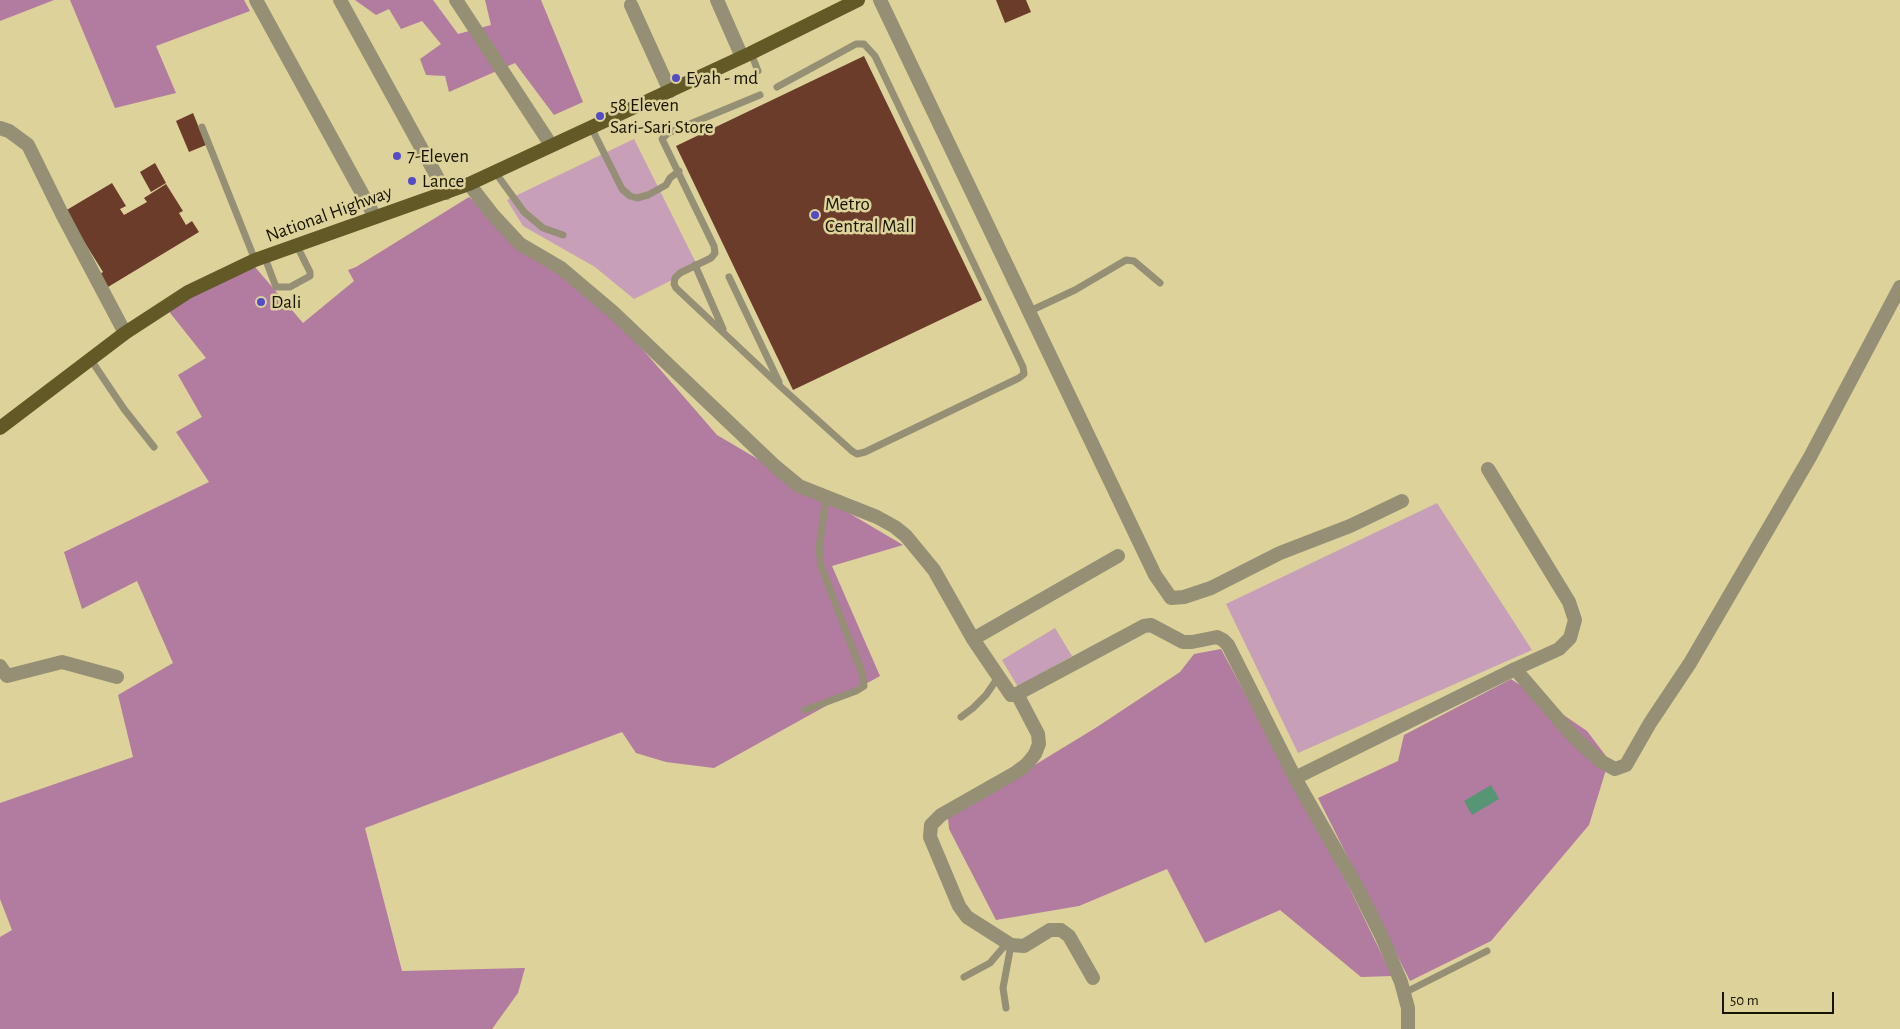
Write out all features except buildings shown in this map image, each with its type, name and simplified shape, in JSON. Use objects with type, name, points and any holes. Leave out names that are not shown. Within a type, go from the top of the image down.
[{"type":"main road","name":"National Highway","points":[[0,428],[126,333],[188,292],[260,259],[470,184],[746,55],[858,0]]},
{"type":"street","points":[[256,0],[375,217]]},
{"type":"street","points":[[340,0],[446,193]]},
{"type":"street","points":[[456,0],[551,146]]},
{"type":"street","points":[[717,0],[746,55]]},
{"type":"street","points":[[880,0],[1155,575],[1171,598],[1184,597],[1211,588],[1280,553],[1350,526],[1402,501]]},
{"type":"street","points":[[631,5],[670,91]]},
{"type":"street","points":[[0,128],[9,131],[28,145],[62,214],[126,333]]},
{"type":"street","points":[[470,184],[493,215],[520,244],[561,268],[614,312],[799,486],[877,517],[906,536],[934,570],[973,639],[1011,695],[1017,694],[1144,626],[1151,625],[1184,642],[1217,637],[1223,640],[1228,645],[1295,778],[1373,920],[1404,992],[1408,1008],[1408,1029]]},
{"type":"street","points":[[1515,669],[1571,734],[1600,761],[1615,769],[1626,764],[1650,723],[1690,664],[1810,457],[1900,287]]},
{"type":"street","points":[[1295,778],[1559,649],[1570,638],[1575,620],[1569,602],[1488,469]]},
{"type":"street","points":[[973,639],[1118,556]]},
{"type":"street","points":[[0,666],[7,676],[62,662],[117,677]]},
{"type":"street","points":[[1017,694],[1038,734],[1039,744],[1035,754],[1027,764],[1014,774],[941,815],[931,824],[930,838],[959,906],[967,917],[1009,944],[1024,946],[1050,930],[1061,930],[1069,936],[1093,978]]},
{"type":"lane","points":[[760,96],[668,133],[662,139],[679,171],[714,246],[715,252],[711,258],[680,273],[675,278],[674,284],[676,288],[781,387],[857,454],[866,452],[1024,374],[1024,366],[875,56],[864,44],[856,44],[777,87]]},
{"type":"lane","points":[[746,55],[758,71]]},
{"type":"lane","points":[[591,126],[622,189],[630,196],[636,198],[648,195],[666,185],[670,178],[679,171]]},
{"type":"lane","points":[[202,127],[260,259],[276,287],[290,287],[310,276],[310,272],[297,246]]},
{"type":"lane","points":[[495,172],[524,212],[543,228],[563,235]]},
{"type":"lane","points":[[1030,311],[1075,290],[1126,260],[1134,262],[1160,283]]},
{"type":"lane","points":[[695,266],[724,332]]},
{"type":"lane","points":[[730,277],[781,387]]},
{"type":"lane","points":[[90,360],[124,409],[154,447]]},
{"type":"lane","points":[[805,710],[856,691],[864,686],[862,673],[820,566],[819,549],[826,498]]},
{"type":"lane","points":[[961,718],[986,695],[999,676]]},
{"type":"lane","points":[[964,977],[990,963],[1009,944]]},
{"type":"lane","points":[[1006,1008],[1003,988],[1009,944]]},
{"type":"lane","points":[[1404,992],[1487,952]]},
{"type":"shaded area","points":[[0,0],[54,0],[0,21]]},
{"type":"shaded area","points":[[70,0],[244,0],[250,11],[156,46],[176,93],[115,108]]},
{"type":"shaded area","points":[[355,0],[433,0],[458,34],[491,25],[485,0],[541,0],[583,102],[554,115],[515,63],[449,92],[445,76],[426,75],[420,59],[441,44],[422,21],[401,29],[389,9],[376,15]]},
{"type":"shaded area","points":[[634,139],[698,267],[634,299],[595,267],[523,226],[507,200]]},
{"type":"shaded area","points":[[469,197],[605,306],[717,435],[903,545],[832,566],[880,676],[714,768],[666,762],[636,753],[622,732],[365,828],[402,971],[525,968],[518,993],[492,1029],[0,1029],[0,937],[12,930],[0,899],[0,803],[133,757],[118,695],[173,663],[137,581],[82,609],[64,552],[209,482],[176,432],[202,417],[178,375],[206,358],[167,309],[255,267],[303,323],[354,281],[348,270],[356,267]]},
{"type":"shaded area","points":[[1437,503],[1532,650],[1298,753],[1226,604]]},
{"type":"shaded area","points":[[1055,628],[1072,656],[1018,687],[1002,660]]},
{"type":"shaded area","points":[[1221,649],[1351,891],[1392,976],[1361,977],[1280,910],[1205,943],[1167,869],[1079,906],[996,920],[949,829],[948,818],[1097,727],[1180,672],[1194,654]]},
{"type":"shaded area","points":[[1511,679],[1587,731],[1609,760],[1589,825],[1491,941],[1410,981],[1318,798],[1398,761],[1404,735]]},
{"type":"shaded area","points":[[1491,785],[1499,799],[1472,815],[1464,801]]},
{"type":"place","name":"Eyah - md","points":[[676,78]]},
{"type":"place","name":"58 Eleven Sari-Sari Store","points":[[600,116]]},
{"type":"place","name":"7-Eleven","points":[[397,156]]},
{"type":"place","name":"Lance","points":[[412,181]]},
{"type":"place","name":"Metro Central Mall","points":[[815,215]]},
{"type":"place","name":"Dali","points":[[261,302]]}]
